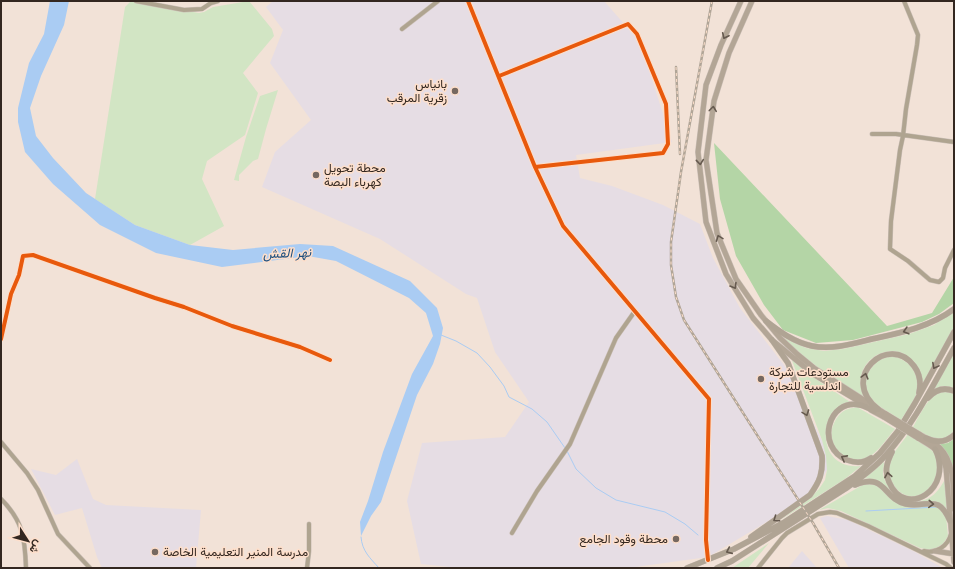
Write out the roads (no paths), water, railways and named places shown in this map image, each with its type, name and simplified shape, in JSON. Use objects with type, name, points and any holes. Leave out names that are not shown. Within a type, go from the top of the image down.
[{"type":"highway","points":[[766,321],[783,334],[796,341],[811,346],[827,347],[850,344],[905,332],[930,323],[954,309]]},
{"type":"highway","points":[[687,568],[734,549],[783,523],[855,476],[880,453],[898,431],[954,332]]},
{"type":"highway","points":[[743,544],[810,495],[817,486],[822,471],[822,456],[788,363],[772,340]]},
{"type":"highway","points":[[935,449],[941,457],[944,470],[938,487],[932,493],[924,498],[916,499],[903,496],[892,488],[886,472],[889,458],[917,413],[954,348]]},
{"type":"highway","points":[[876,410],[867,398],[863,389],[863,379],[866,370],[871,363],[886,355],[903,357],[911,362],[916,369],[920,387],[915,403]]},
{"type":"highway","points":[[917,413],[934,392],[944,389],[954,390]]},
{"type":"highway","points":[[876,410],[859,404],[845,406],[832,420],[829,426],[828,437],[829,442],[835,452],[839,456],[849,461],[867,461],[880,453]]},
{"type":"highway","points":[[717,568],[726,566],[862,477],[885,457],[904,433]]},
{"type":"highway","points":[[926,438],[936,442],[942,442],[954,436]]},
{"type":"highway","points":[[845,489],[864,481],[872,481],[879,484],[898,500],[906,504],[939,505],[946,513],[950,521]]},
{"type":"main road","points":[[741,1],[721,45],[706,85],[698,152],[706,222],[726,274],[753,318],[772,340],[813,374],[876,410]]},
{"type":"main road","points":[[752,1],[729,52],[714,101],[706,160],[717,233],[736,278],[766,321],[780,338],[814,368],[885,416],[918,436],[935,449],[941,456],[946,468],[954,562]]},
{"type":"main road","points":[[918,436],[926,438],[941,449],[947,458],[952,478],[954,509]]},
{"type":"main road","points":[[935,551],[954,554]]},
{"type":"street","points":[[136,1],[184,10],[202,9],[215,1]]},
{"type":"street","points":[[402,29],[438,1]]},
{"type":"street","points":[[468,1],[535,167],[563,226],[709,399],[706,540],[708,560]]},
{"type":"street","points":[[904,1],[918,35],[918,45],[900,150],[891,221],[890,249],[908,261],[930,280],[939,282],[943,278],[945,268],[954,250]]},
{"type":"street","points":[[499,76],[628,24],[637,34],[666,104],[668,144],[663,153],[535,167]]},
{"type":"street","points":[[872,134],[954,142]]},
{"type":"street","points":[[1,339],[11,294],[19,275],[23,256],[33,255],[184,307],[232,326],[300,347],[330,360]]},
{"type":"street","points":[[512,533],[537,491],[570,444],[616,338],[634,311]]},
{"type":"street","points":[[1,442],[27,473],[38,490],[58,534],[90,568]]},
{"type":"street","points":[[1,499],[12,511],[22,530],[26,548],[26,568]]},
{"type":"street","points":[[758,568],[787,533],[818,514],[830,512],[856,520],[946,564],[951,568]]},
{"type":"street","points":[[307,568],[309,551],[309,524]]},
{"type":"street","points":[[918,550],[928,552],[935,551],[944,546],[950,537],[951,532]]},
{"type":"water","points":[[50,1],[69,1],[64,25],[41,76],[30,108],[36,136],[53,158],[86,193],[135,225],[190,245],[233,250],[300,244],[333,246],[410,281],[437,308],[443,328],[440,344],[433,364],[417,395],[381,502],[371,516],[361,536],[360,522],[383,452],[412,374],[433,336],[426,313],[409,298],[336,261],[308,256],[222,267],[156,253],[100,225],[53,184],[25,152],[18,122],[18,108],[29,63],[44,34]]},
{"type":"waterway","points":[[441,335],[456,341],[477,353],[504,386],[509,397],[532,409],[547,422],[565,448]]},
{"type":"waterway","points":[[567,451],[576,469],[596,488],[616,500],[665,512],[685,524],[698,535]]},
{"type":"waterway","points":[[866,511],[937,507]]},
{"type":"waterway","name":"نهر القش","points":[[361,537],[365,550],[379,568]]},
{"type":"railway","points":[[712,1],[681,172],[671,242],[671,265],[676,297],[684,320],[813,523],[839,568]]},
{"type":"railway","points":[[676,67],[680,154]]},
{"type":"place","name":"بانياس زقرية المرقب","points":[[455,91]]},
{"type":"place","name":"محطة تحويل كهرباء البصة","points":[[316,175]]},
{"type":"place","name":"مستودعات شركة اندلسية للتجارة","points":[[761,379]]},
{"type":"place","name":"محطة وقود الجامع","points":[[676,539]]},
{"type":"place","name":"مدرسة المنير التعليمية الخاصة","points":[[155,552]]}]
